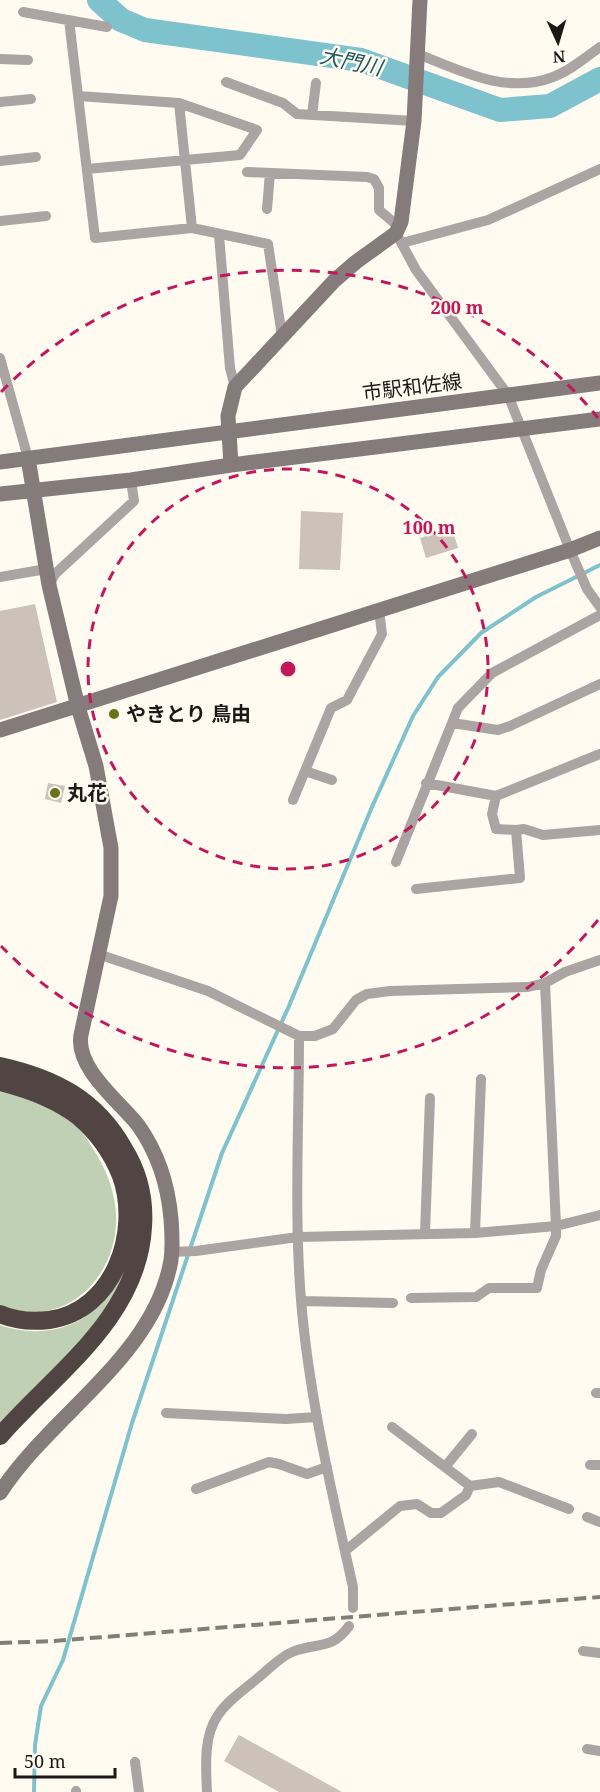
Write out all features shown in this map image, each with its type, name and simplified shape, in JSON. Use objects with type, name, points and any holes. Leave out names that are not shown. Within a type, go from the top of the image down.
[{"type":"highway","points":[[0,1066],[32,1074],[60,1086],[99,1114],[118,1138],[136,1170],[141,1187],[143,1213],[140,1256],[130,1282],[111,1316],[83,1351],[0,1436]]},
{"type":"highway","points":[[0,1082],[48,1098],[76,1116],[97,1135],[109,1152],[121,1178],[127,1205],[127,1226],[121,1257],[110,1280],[95,1298],[78,1311],[58,1319],[35,1321],[13,1320],[0,1314]]},
{"type":"main road","points":[[231,465],[228,416],[236,387],[335,280],[356,262],[399,234],[414,116],[420,0]]},
{"type":"main road","name":"市駅和佐線","points":[[28,458],[600,383]]},
{"type":"main road","points":[[0,494],[131,480],[231,465],[600,419]]},
{"type":"main road","points":[[0,462],[28,458],[49,585],[78,707],[96,766],[111,848],[111,896],[80,1041],[81,1051],[101,1084],[143,1132],[157,1156],[169,1198],[177,1252],[156,1304],[134,1339],[117,1362],[30,1454],[0,1492]]},
{"type":"main road","points":[[0,730],[570,550],[600,538]]},
{"type":"street","points":[[23,12],[107,27]]},
{"type":"street","points":[[69,20],[95,238],[192,228],[268,244],[282,336]]},
{"type":"street","points":[[418,57],[493,82],[534,83],[555,77],[600,47]]},
{"type":"street","points":[[0,59],[28,60]]},
{"type":"street","points":[[226,82],[283,103],[297,114],[414,116]]},
{"type":"street","points":[[312,115],[316,83]]},
{"type":"street","points":[[78,96],[179,103],[257,130],[240,155],[87,169]]},
{"type":"street","points":[[0,102],[32,99]]},
{"type":"street","points":[[179,103],[192,228]]},
{"type":"street","points":[[0,161],[36,158]]},
{"type":"street","points":[[399,234],[488,220],[600,169]]},
{"type":"street","points":[[247,172],[374,179],[379,188],[379,210],[399,234],[416,270],[508,395],[570,550],[587,589],[600,607]]},
{"type":"street","points":[[267,209],[270,173]]},
{"type":"street","points":[[0,221],[46,216]]},
{"type":"street","points":[[219,235],[230,368],[236,387]]},
{"type":"street","points":[[0,358],[28,458]]},
{"type":"street","points":[[49,585],[55,574],[134,501],[131,480]]},
{"type":"street","points":[[0,577],[46,569]]},
{"type":"street","points":[[293,800],[331,708],[346,700],[382,634],[379,610]]},
{"type":"street","points":[[396,862],[458,708],[492,673],[600,615]]},
{"type":"street","points":[[452,723],[498,730],[600,684]]},
{"type":"street","points":[[426,783],[496,796],[600,754]]},
{"type":"street","points":[[305,771],[332,780]]},
{"type":"street","points":[[496,796],[492,814],[496,829],[524,829],[543,835],[600,830]]},
{"type":"street","points":[[416,889],[520,878],[516,830]]},
{"type":"street","points":[[98,954],[208,991],[299,1036],[315,1036],[333,1029],[356,999],[367,994],[390,991],[528,987],[545,983],[565,972],[600,960]]},
{"type":"street","points":[[411,1298],[476,1297],[489,1288],[537,1288],[540,1270],[556,1236],[545,983]]},
{"type":"street","points":[[299,1036],[298,1237],[302,1301],[317,1417],[353,1587],[353,1608]]},
{"type":"street","points":[[475,1233],[481,1079]]},
{"type":"street","points":[[425,1233],[430,1098]]},
{"type":"street","points":[[177,1252],[298,1237],[475,1233],[556,1226],[600,1215]]},
{"type":"street","points":[[302,1301],[393,1303]]},
{"type":"street","points":[[166,1413],[286,1419],[317,1417]]},
{"type":"street","points":[[392,1426],[471,1486],[499,1482],[569,1509]]},
{"type":"street","points":[[445,1467],[472,1434]]},
{"type":"street","points":[[196,1489],[269,1462],[307,1474],[327,1467]]},
{"type":"street","points":[[345,1551],[400,1506],[417,1504],[430,1513],[441,1513],[466,1495],[471,1486]]},
{"type":"street","points":[[587,1517],[600,1522]]},
{"type":"street","points":[[207,1792],[208,1738],[218,1715],[236,1696],[291,1652],[334,1642],[341,1638],[349,1626]]},
{"type":"street","points":[[583,1652],[600,1653]]},
{"type":"street","points":[[587,1749],[600,1751]]},
{"type":"street","points":[[135,1762],[139,1792]]},
{"type":"green space","points":[[0,1089],[51,1109],[77,1127],[102,1164],[114,1199],[115,1234],[102,1270],[91,1286],[77,1298],[61,1307],[42,1312],[19,1312],[0,1305]]},
{"type":"green space","points":[[128,1265],[112,1300],[81,1341],[0,1424],[0,1325],[26,1331],[39,1331],[52,1330],[76,1322],[97,1307]]},
{"type":"building","points":[[301,511],[343,513],[340,570],[299,569]]},
{"type":"building","points":[[452,528],[458,548],[426,558],[420,538]]},
{"type":"building","points":[[35,604],[57,702],[0,720],[0,611]]},
{"type":"building","name":"丸花","points":[[48,783],[65,786],[61,803],[45,799]]},
{"type":"building","points":[[239,1735],[342,1792],[279,1792],[224,1761]]},
{"type":"waterway","name":"大門川","points":[[99,0],[121,20],[145,30],[361,60],[500,110],[550,106],[600,79]]},
{"type":"waterway","points":[[34,1792],[35,1745],[41,1706],[63,1660],[132,1423],[222,1153],[289,1006],[372,807],[413,716],[438,677],[481,633],[536,597],[600,565]]},
{"type":"railway","points":[[0,1643],[54,1641],[600,1597]]},
{"type":"place","name":"やきとり 鳥由","points":[[114,714]]},
{"type":"place","name":"丸花","points":[[55,793]]}]
